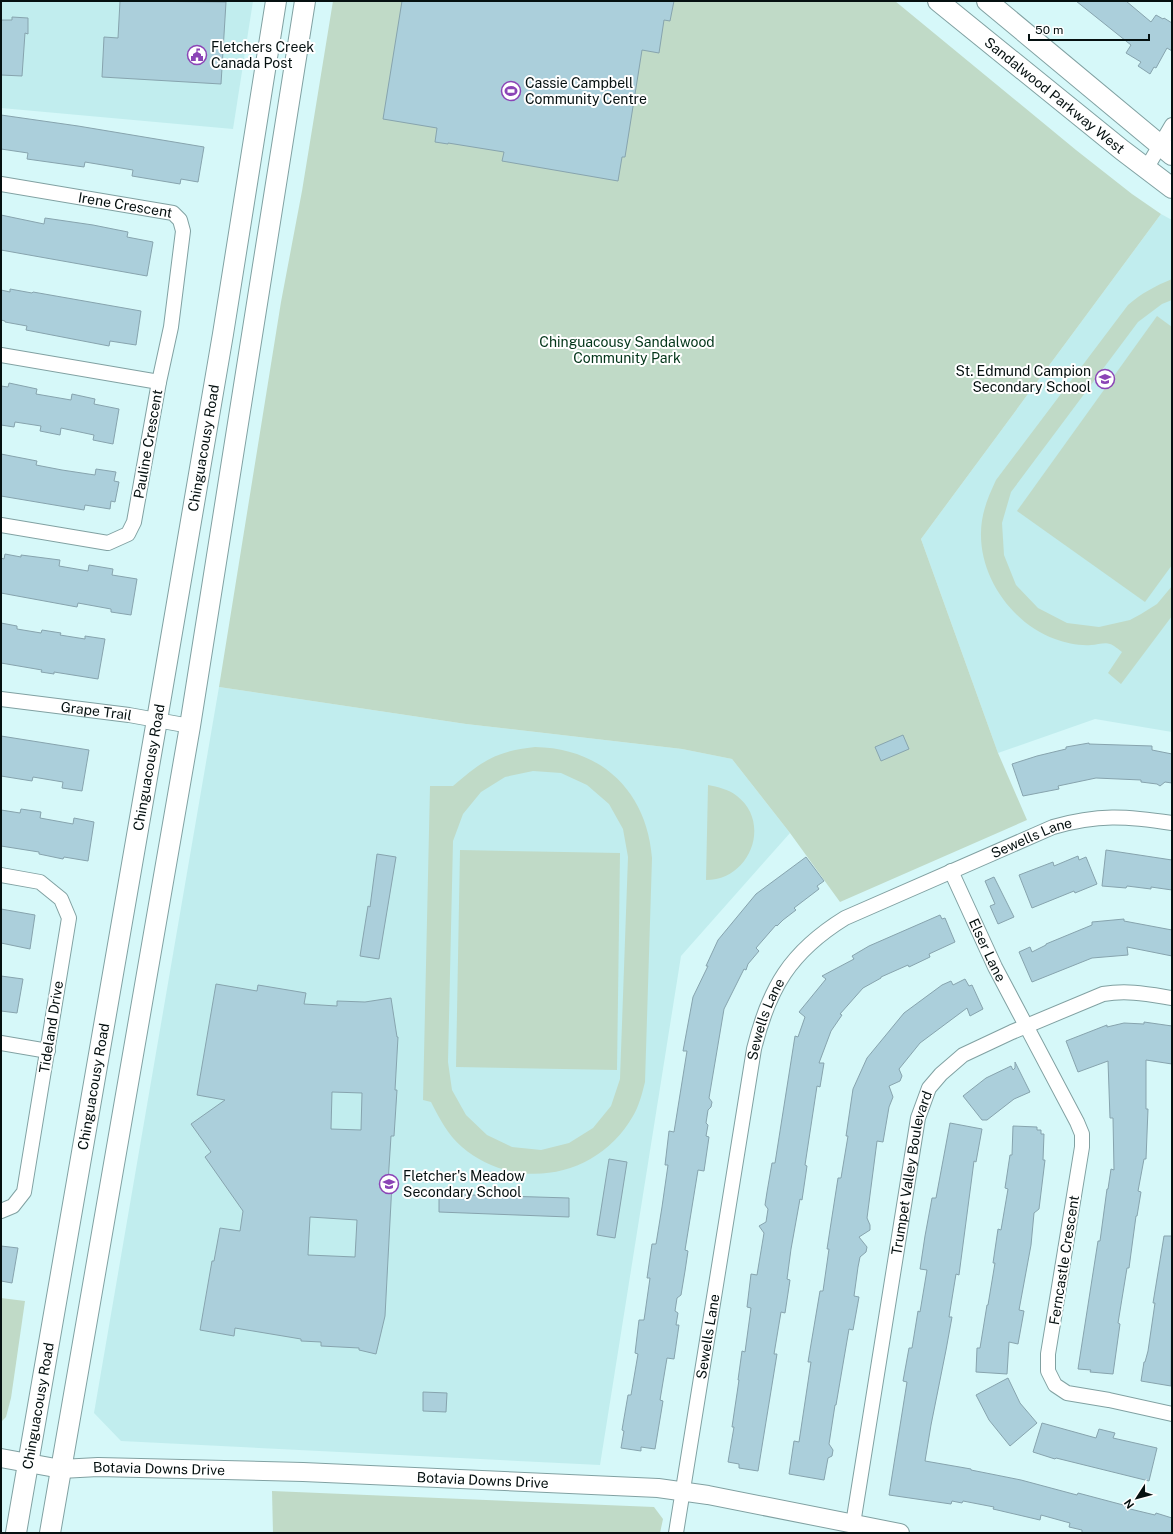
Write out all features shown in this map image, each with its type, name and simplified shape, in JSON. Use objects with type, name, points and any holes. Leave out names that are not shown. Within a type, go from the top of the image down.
[{"type":"main road","name":"Chinguacousy Road","points":[[16,1533],[223,334],[276,1]]},
{"type":"main road","name":"Chinguacousy Road","points":[[50,1533],[190,726],[305,1]]},
{"type":"main road","name":"Sandalwood Parkway West","points":[[938,1],[1146,169],[1172,188]]},
{"type":"main road","name":"Sandalwood Parkway West","points":[[986,1],[1166,150]]},
{"type":"street","points":[[1146,169],[1166,150],[1172,125]]},
{"type":"street","name":"Irene Crescent","points":[[1,184],[173,213],[180,220],[182,231],[171,327],[158,382]]},
{"type":"street","name":"Pauline Crescent","points":[[1,355],[158,382],[134,522],[128,534],[108,543],[1,525]]},
{"type":"street","name":"Grape Trail","points":[[1,699],[129,715],[190,726]]},
{"type":"street","name":"Sewells Lane","points":[[676,1533],[754,1049],[761,1020],[766,1007],[787,970],[804,949],[829,928],[856,913],[1053,827],[1077,820],[1096,817],[1139,818],[1172,823]]},
{"type":"street","name":"Elser Lane","points":[[951,871],[995,967],[1026,1026]]},
{"type":"street","name":"Tideland Drive","points":[[1,875],[40,882],[62,899],[69,918],[24,1192],[13,1206],[1,1211]]},
{"type":"street","name":"Trumpet Valley Boulevard","points":[[853,1524],[918,1118],[929,1088],[941,1074],[958,1059],[972,1050],[1103,994],[1118,991],[1172,998]]},
{"type":"street","name":"Ferncastle Crescent","points":[[1026,1026],[1082,1134],[1082,1147],[1048,1354],[1048,1371],[1055,1385],[1067,1393],[1109,1400],[1172,1414]]},
{"type":"street","points":[[1,1043],[48,1051]]},
{"type":"street","name":"Botavia Downs Drive","points":[[1,1458],[61,1469],[98,1467],[303,1472],[658,1488],[708,1495],[900,1533]]},
{"type":"shaded area","points":[[1,1],[253,1],[233,129],[1,108]]},
{"type":"shaded area","name":"St. Edmund Campion Secondary School","points":[[1161,214],[1172,220],[1172,732],[1095,719],[998,753],[921,539]]},
{"type":"shaded area","name":"Fletcher's Meadow Secondary School","points":[[219,687],[466,724],[682,749],[732,759],[790,833],[681,956],[600,1465],[121,1441],[94,1413]]},
{"type":"green space","name":"Chinguacousy Sandalwood Community Park","points":[[333,1],[895,1],[1076,150],[1132,194],[1161,214],[921,539],[998,753],[1027,820],[840,902],[790,833],[732,759],[682,749],[466,724],[219,687],[281,302],[302,191]]},
{"type":"green space","points":[[1172,279],[1172,300],[1162,304],[1138,322],[1011,492],[1002,523],[1004,555],[1016,585],[1038,608],[1067,623],[1099,627],[1130,620],[1157,604],[1172,586],[1172,616],[1121,684],[1108,673],[1122,652],[1115,646],[1106,643],[1078,645],[1055,639],[1040,632],[1013,611],[993,582],[986,566],[982,550],[981,526],[990,493],[996,480],[1128,305],[1149,290]]},
{"type":"green space","points":[[1157,316],[1172,327],[1172,565],[1145,602],[1017,511]]},
{"type":"green space","points":[[535,747],[559,749],[581,755],[600,765],[617,778],[630,794],[641,813],[648,834],[652,858],[645,1082],[639,1104],[633,1116],[618,1137],[599,1153],[578,1165],[555,1172],[531,1174],[507,1170],[483,1161],[462,1147],[448,1132],[431,1102],[423,1100],[430,786],[453,786],[481,764],[490,759],[510,751]],"holes":[[[533,771],[561,773],[587,785],[609,804],[623,829],[628,857],[620,1079],[611,1106],[593,1128],[569,1143],[541,1150],[512,1147],[487,1135],[466,1115],[452,1090],[448,1062],[453,841],[463,814],[481,792],[505,777]]]},
{"type":"green space","points":[[708,785],[727,790],[737,796],[748,807],[753,821],[754,834],[751,848],[744,861],[734,871],[721,877],[706,880]]},
{"type":"green space","points":[[460,850],[620,853],[617,1070],[456,1067]]},
{"type":"green space","points":[[1,1298],[25,1301],[11,1398],[6,1417],[1,1422]]},
{"type":"green space","points":[[272,1491],[654,1507],[663,1519],[660,1533],[273,1533]]},
{"type":"building","points":[[120,1],[226,2],[221,84],[102,77],[104,37],[118,38]]},
{"type":"building","name":"Cassie Campbell Community Centre","points":[[402,1],[674,1],[670,21],[664,20],[659,53],[642,50],[625,157],[622,157],[618,181],[502,161],[504,152],[435,142],[437,128],[383,119]]},
{"type":"building","points":[[1076,1],[1126,1],[1151,22],[1156,15],[1163,19],[1164,18],[1172,23],[1172,51],[1167,48],[1156,68],[1154,67],[1150,74],[1138,66],[1141,62],[1126,53],[1131,45]]},
{"type":"building","points":[[12,17],[28,18],[28,34],[25,33],[22,76],[1,75],[1,20],[12,20]]},
{"type":"building","points":[[1,115],[204,147],[198,182],[181,179],[180,184],[132,176],[133,170],[85,162],[84,167],[27,159],[28,153],[1,149]]},
{"type":"building","points":[[1,215],[44,224],[45,218],[93,225],[128,232],[127,237],[153,242],[147,276],[1,250]]},
{"type":"building","points":[[10,289],[141,311],[136,345],[110,341],[109,346],[26,330],[27,326],[5,322],[1,320],[1,290],[10,292]]},
{"type":"building","points":[[9,383],[37,389],[36,394],[71,400],[72,394],[95,399],[94,404],[119,409],[113,444],[93,440],[94,435],[61,428],[60,435],[40,431],[41,426],[15,422],[14,427],[1,425],[1,386],[8,387]]},
{"type":"building","points":[[1,454],[37,461],[36,465],[62,470],[95,475],[96,469],[116,472],[114,481],[119,482],[115,502],[111,501],[110,509],[85,505],[84,510],[1,496]]},
{"type":"building","points":[[5,554],[21,557],[21,555],[60,560],[59,566],[88,571],[89,565],[113,569],[112,575],[137,579],[131,615],[111,612],[111,609],[78,603],[77,607],[1,593],[1,558],[4,559]]},
{"type":"building","points":[[1,623],[17,626],[17,629],[41,633],[42,630],[61,633],[60,635],[85,639],[85,636],[105,639],[98,679],[54,672],[54,674],[41,672],[42,670],[1,663]]},
{"type":"building","points":[[903,735],[909,749],[881,761],[875,747]]},
{"type":"building","points":[[1,736],[89,750],[82,791],[62,788],[63,782],[33,777],[32,781],[1,776]]},
{"type":"building","points":[[1089,743],[1152,746],[1152,750],[1172,754],[1172,783],[1165,782],[1160,786],[1157,784],[1141,782],[1141,780],[1096,778],[1058,786],[1059,789],[1023,796],[1012,764],[1066,749],[1066,747]]},
{"type":"building","points":[[21,809],[41,812],[40,818],[73,824],[74,818],[94,822],[88,861],[64,857],[63,859],[39,854],[39,852],[1,846],[1,810],[20,813]]},
{"type":"building","points":[[1106,850],[1172,860],[1172,890],[1151,887],[1151,889],[1127,886],[1126,888],[1102,886]]},
{"type":"building","points":[[377,854],[396,857],[379,959],[360,956],[368,906],[370,907]]},
{"type":"building","points":[[1078,856],[1079,860],[1086,857],[1097,884],[1075,893],[1074,891],[1032,908],[1019,875],[1053,862],[1054,866]]},
{"type":"building","points":[[806,857],[824,881],[817,886],[819,889],[794,908],[796,910],[777,926],[776,925],[756,948],[759,951],[748,964],[746,970],[744,969],[724,1009],[709,1098],[712,1102],[711,1107],[708,1110],[706,1123],[708,1125],[706,1136],[709,1137],[704,1171],[698,1170],[685,1250],[688,1251],[685,1271],[681,1295],[677,1298],[675,1311],[678,1313],[676,1325],[679,1325],[674,1359],[667,1358],[660,1400],[663,1401],[655,1449],[641,1447],[641,1451],[621,1448],[624,1431],[622,1430],[628,1395],[631,1395],[638,1354],[635,1353],[639,1320],[644,1320],[650,1278],[647,1278],[652,1244],[656,1244],[662,1207],[668,1165],[665,1165],[669,1131],[674,1132],[687,1051],[683,1051],[693,997],[708,966],[706,966],[718,940],[756,894]]},
{"type":"building","points":[[994,877],[1014,917],[998,924],[990,906],[995,904],[985,881]]},
{"type":"building","points":[[1,909],[35,915],[30,949],[1,943]]},
{"type":"building","points":[[940,915],[942,919],[945,918],[955,942],[929,954],[930,957],[909,967],[908,965],[881,977],[863,988],[840,1014],[842,1015],[831,1031],[819,1063],[824,1063],[820,1087],[817,1086],[805,1165],[807,1166],[802,1200],[800,1199],[791,1249],[787,1279],[790,1280],[785,1313],[781,1312],[774,1354],[777,1354],[758,1471],[739,1468],[739,1464],[728,1462],[734,1427],[732,1427],[742,1351],[745,1352],[751,1308],[747,1307],[751,1274],[757,1275],[764,1233],[759,1226],[766,1222],[768,1209],[765,1205],[767,1192],[772,1163],[775,1163],[795,1036],[798,1037],[805,1017],[799,1012],[826,979],[822,976],[854,959],[852,956],[869,946]]},
{"type":"building","points":[[1124,919],[1124,921],[1172,930],[1172,956],[1127,947],[1128,955],[1092,958],[1032,982],[1019,952],[1030,947],[1032,952],[1046,944],[1092,925],[1092,922]]},
{"type":"building","points":[[1,976],[23,979],[17,1013],[1,1011]]},
{"type":"building","points":[[965,979],[969,986],[972,985],[983,1009],[970,1016],[967,1008],[920,1043],[899,1069],[902,1076],[900,1081],[889,1086],[893,1097],[889,1107],[883,1142],[877,1141],[867,1218],[870,1225],[870,1230],[859,1237],[867,1247],[866,1252],[860,1257],[858,1267],[854,1296],[859,1297],[853,1330],[849,1329],[835,1405],[829,1444],[833,1450],[832,1456],[828,1458],[824,1480],[789,1474],[794,1441],[799,1442],[811,1362],[808,1362],[820,1291],[823,1291],[829,1249],[827,1249],[838,1178],[841,1178],[848,1136],[846,1136],[853,1089],[867,1058],[904,1013],[942,985],[951,981],[953,985]]},
{"type":"building","points":[[216,984],[257,991],[258,985],[306,993],[304,1004],[337,1006],[337,1001],[365,1002],[391,998],[398,1037],[395,1090],[397,1090],[394,1136],[391,1136],[388,1183],[392,1183],[385,1316],[376,1354],[359,1350],[359,1348],[321,1346],[321,1342],[301,1341],[301,1339],[235,1328],[234,1336],[200,1330],[212,1261],[214,1261],[220,1228],[240,1231],[243,1211],[205,1157],[211,1152],[191,1124],[225,1100],[197,1095]],"holes":[[[332,1092],[362,1093],[361,1130],[331,1129]],[[310,1217],[357,1220],[355,1257],[308,1255]]]},
{"type":"building","points":[[1144,1022],[1172,1026],[1172,1064],[1146,1060],[1146,1109],[1148,1109],[1146,1159],[1144,1159],[1138,1191],[1141,1192],[1129,1268],[1127,1268],[1118,1323],[1120,1324],[1113,1374],[1090,1372],[1091,1370],[1078,1369],[1098,1241],[1100,1241],[1107,1189],[1111,1169],[1114,1170],[1113,1118],[1110,1118],[1108,1061],[1078,1072],[1066,1041],[1107,1025],[1107,1027],[1124,1023],[1144,1024]]},
{"type":"building","points":[[1015,1062],[1030,1092],[1014,1099],[987,1120],[982,1120],[963,1096],[986,1078],[1011,1066],[1013,1070],[1015,1068]]},
{"type":"building","points":[[950,1123],[982,1129],[976,1162],[974,1161],[959,1275],[956,1274],[949,1317],[952,1317],[925,1461],[1021,1480],[1077,1495],[1078,1493],[1127,1506],[1126,1508],[1155,1515],[1156,1513],[1172,1518],[1172,1533],[1082,1533],[1082,1530],[1069,1527],[1070,1523],[1041,1515],[1040,1520],[993,1509],[994,1507],[963,1501],[962,1503],[952,1501],[951,1504],[889,1495],[907,1382],[903,1381],[909,1348],[912,1348],[918,1311],[920,1312],[927,1270],[920,1269],[925,1236],[932,1198],[936,1198]]},
{"type":"building","points":[[1013,1126],[1037,1127],[1037,1130],[1041,1130],[1041,1134],[1044,1134],[1043,1160],[1045,1160],[1039,1209],[1034,1213],[1031,1245],[1019,1310],[1024,1311],[1018,1344],[1009,1342],[1007,1374],[976,1372],[977,1348],[980,1348],[995,1263],[993,1263],[998,1229],[1001,1230],[1008,1189],[1005,1188],[1010,1155],[1012,1155]]},
{"type":"building","points":[[609,1159],[627,1162],[615,1238],[597,1235]]},
{"type":"building","points":[[439,1194],[569,1198],[569,1217],[439,1212]]},
{"type":"building","points":[[1164,1236],[1172,1236],[1171,1386],[1141,1381],[1144,1362],[1148,1351],[1155,1303],[1153,1303]]},
{"type":"building","points":[[1,1246],[18,1248],[12,1283],[1,1281]]},
{"type":"building","points":[[1008,1378],[1020,1403],[1037,1423],[1010,1446],[989,1420],[976,1395]]},
{"type":"building","points":[[423,1392],[447,1393],[446,1412],[423,1411]]},
{"type":"building","points":[[1042,1423],[1096,1438],[1099,1429],[1115,1433],[1113,1438],[1157,1448],[1149,1481],[1056,1458],[1055,1459],[1033,1452]]},
{"type":"place","name":"Fletchers Creek Canada Post","points":[[197,55]]},
{"type":"place","name":"Cassie Campbell Community Centre","points":[[511,91]]},
{"type":"place","name":"St. Edmund Campion Secondary School","points":[[1105,379]]},
{"type":"place","name":"Fletcher's Meadow Secondary School","points":[[389,1184]]}]
